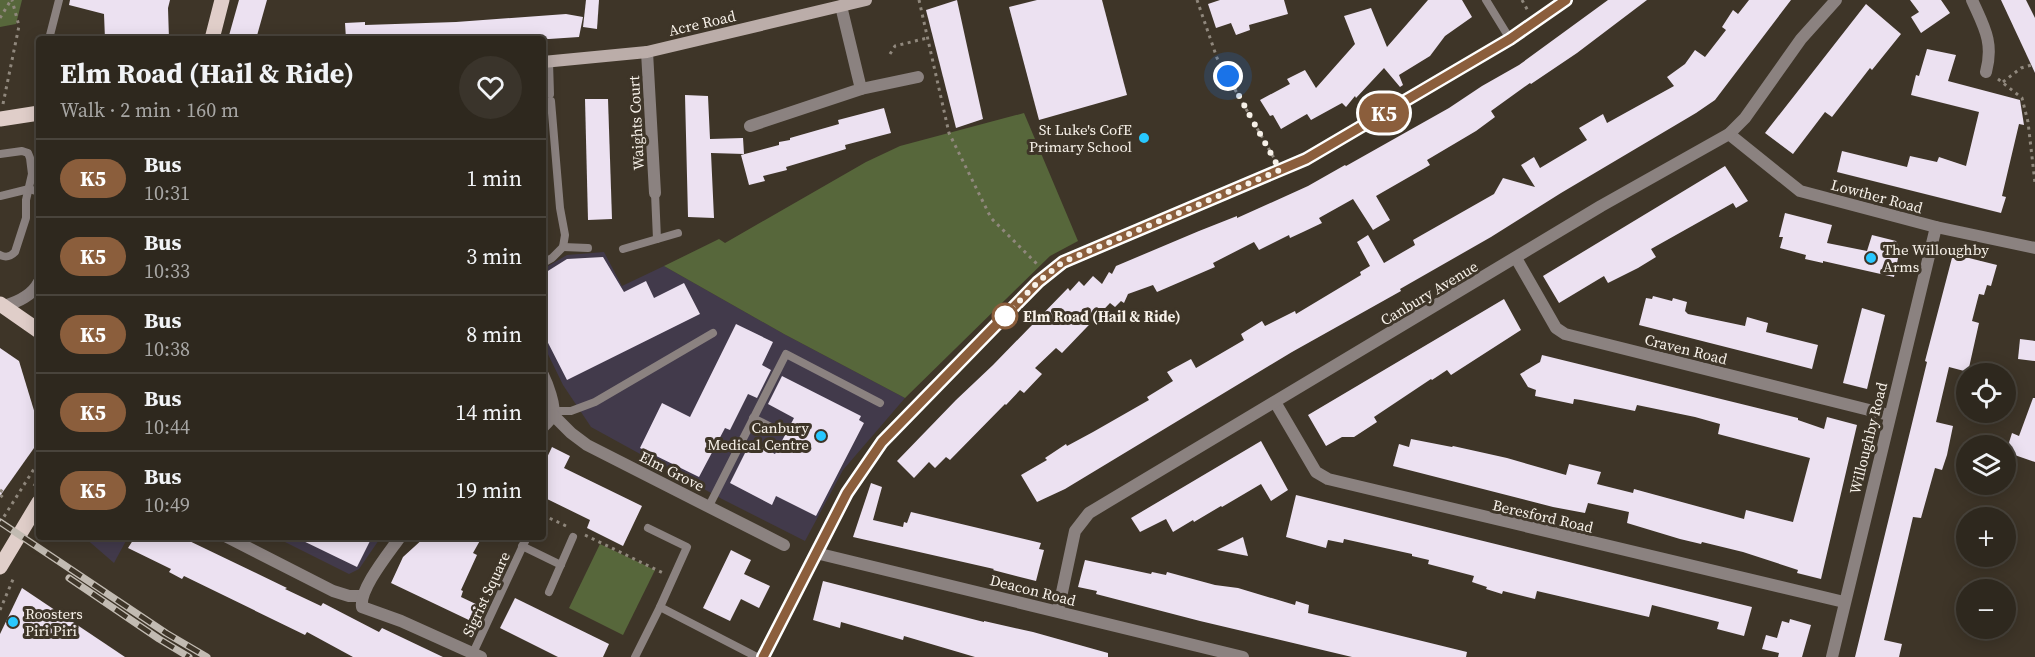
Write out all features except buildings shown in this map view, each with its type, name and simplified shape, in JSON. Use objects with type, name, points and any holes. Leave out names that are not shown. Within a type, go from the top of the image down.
[{"type":"main road","points":[[213,36],[222,0]]},
{"type":"main road","points":[[1,114],[36,113]]},
{"type":"main road","points":[[2,305],[36,329]]},
{"type":"main road","points":[[0,567],[36,507]]},
{"type":"street","name":"Acre Road","points":[[546,62],[647,52],[866,0]]},
{"type":"street","points":[[763,657],[847,493],[882,442],[1048,273],[1063,262],[1306,159],[1510,39],[1566,0]]},
{"type":"street","name":"Canbury Avenue","points":[[1058,611],[1075,531],[1089,513],[1601,206],[1729,134],[1745,118],[1801,39],[1836,0]]},
{"type":"street","points":[[1972,0],[1988,39],[1991,56],[1986,72]]},
{"type":"street","points":[[845,4],[861,89]]},
{"type":"street","name":"Waights Court","points":[[647,52],[655,193]]},
{"type":"street","points":[[750,126],[861,89],[918,77]]},
{"type":"street","name":"Lowther Road","points":[[1729,134],[1800,191],[1935,227],[2035,248]]},
{"type":"street","name":"Willoughby Road","points":[[1832,657],[1935,227]]},
{"type":"street","name":"Craven Road","points":[[1516,258],[1556,328],[1565,334],[1889,415]]},
{"type":"street","points":[[2,305],[18,302],[36,287]]},
{"type":"street","points":[[546,382],[553,413],[546,423]]},
{"type":"street","name":"Beresford Road","points":[[1275,402],[1316,472],[1328,479],[1844,602]]},
{"type":"street","name":"Elm Grove","points":[[553,413],[571,433],[587,445],[784,545]]},
{"type":"street","points":[[233,540],[333,591],[349,596],[362,596]]},
{"type":"street","points":[[398,540],[362,596],[362,607],[477,655]]},
{"type":"street","name":"Deacon Road","points":[[816,553],[1243,657]]},
{"type":"lane","points":[[50,36],[59,0]]},
{"type":"lane","points":[[1486,0],[1510,39]]},
{"type":"lane","points":[[546,62],[560,208],[565,235],[563,247],[546,261]]},
{"type":"lane","points":[[0,154],[22,150],[28,153],[36,175],[29,189],[26,200],[26,218],[15,252],[12,256],[0,255]]},
{"type":"lane","points":[[0,196],[29,189],[36,191]]},
{"type":"lane","points":[[655,193],[657,239]]},
{"type":"lane","points":[[623,249],[678,233]]},
{"type":"lane","points":[[563,247],[588,248]]},
{"type":"lane","points":[[553,413],[572,411],[595,402],[714,333]]},
{"type":"lane","points":[[709,506],[786,354],[880,403]]},
{"type":"lane","points":[[753,418],[775,429]]},
{"type":"lane","points":[[635,657],[687,547],[648,528]]},
{"type":"lane","points":[[549,592],[575,534]]},
{"type":"lane","name":"Sigrist Square","points":[[477,655],[525,540]]},
{"type":"lane","name":"Sigrist Square","points":[[522,546],[561,565]]},
{"type":"lane","points":[[660,607],[758,657]]},
{"type":"path","points":[[0,18],[12,0]]},
{"type":"path","points":[[1,114],[19,26],[12,0]]},
{"type":"path","points":[[919,0],[949,133],[991,218],[1048,273]]},
{"type":"path","points":[[1197,0],[1218,58],[1280,170]]},
{"type":"path","points":[[0,10],[5,9]]},
{"type":"path","points":[[891,54],[895,46],[927,38]]},
{"type":"path","points":[[2003,82],[2021,68],[2035,64]]},
{"type":"path","points":[[1986,72],[2003,82],[2022,98],[2028,122],[2035,183]]},
{"type":"path","points":[[0,524],[36,466]]},
{"type":"path","points":[[0,490],[4,493],[0,498]]},
{"type":"path","points":[[546,516],[568,527]]},
{"type":"path","points":[[575,534],[673,578]]},
{"type":"shaded area","points":[[604,252],[622,286],[664,266],[784,334],[905,398],[843,470],[805,541],[722,499],[591,427],[563,385],[546,350],[546,267],[567,255]]},
{"type":"shaded area","points":[[87,540],[126,540],[114,563]]},
{"type":"shaded area","points":[[281,540],[379,540],[359,569],[349,574]]},
{"type":"green space","points":[[0,0],[22,0],[16,24],[0,27]]},
{"type":"green space","points":[[1024,113],[1078,241],[1050,256],[905,398],[784,334],[664,266],[719,239],[725,243],[866,162],[900,146]]},
{"type":"green space","points":[[600,544],[655,570],[623,635],[569,608]]},
{"type":"railway","points":[[0,522],[166,633],[207,657]]},
{"type":"railway","points":[[69,578],[189,657]]},
{"type":"bus line","name":"K5","points":[[763,657],[847,493],[882,442],[1038,282],[1063,262],[1306,159],[1510,39],[1566,0]]},
{"type":"place","name":"St Luke's CofE Primary School","points":[[1144,138]]},
{"type":"place","name":"The Willoughby Arms","points":[[1871,258]]},
{"type":"place","name":"Elm Road (Hail & Ride)","points":[[1005,316]]},
{"type":"place","name":"Canbury Medical Centre","points":[[821,436]]},
{"type":"place","name":"Roosters Piri Piri","points":[[13,622]]},
{"type":"route","points":[[1005,316],[1038,282],[1063,262],[1280,170],[1228,76]]}]
